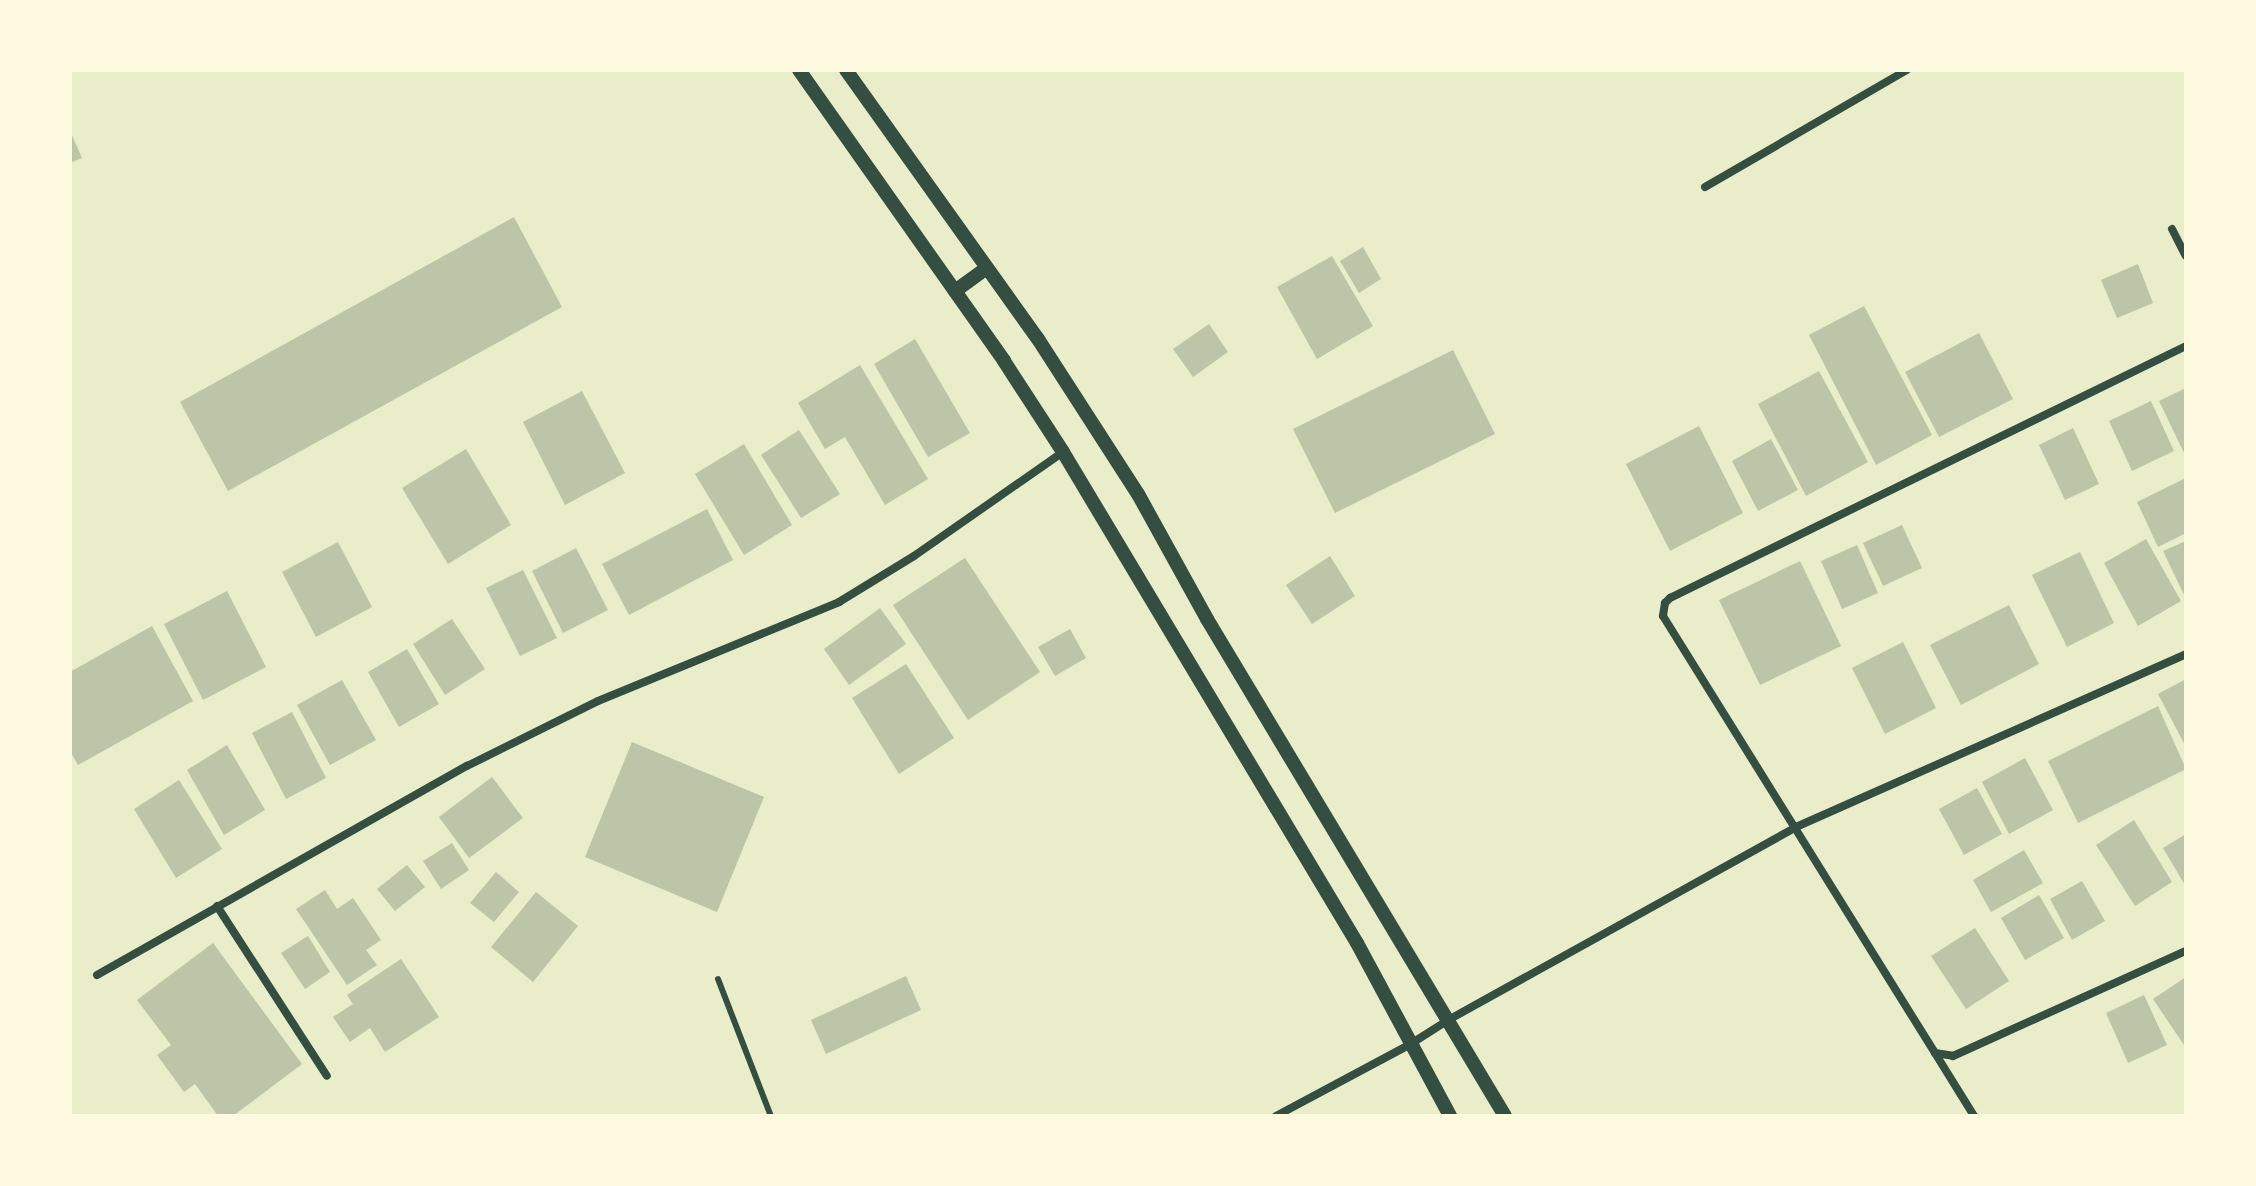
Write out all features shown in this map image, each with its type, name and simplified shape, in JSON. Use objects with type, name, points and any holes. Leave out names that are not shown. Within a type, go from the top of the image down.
[{"type":"street","points":[[799,70],[955,291],[1063,452],[1357,943],[1409,1045],[1450,1116]]},
{"type":"street","points":[[846,70],[1038,339],[1138,494],[1207,619],[1450,1019],[1505,1116]]},
{"type":"street","points":[[1705,187],[1907,70]]},
{"type":"street","points":[[2172,229],[2186,256]]},
{"type":"street","points":[[955,291],[987,268]]},
{"type":"street","points":[[1974,1116],[1663,616],[1666,600],[2186,346]]},
{"type":"street","points":[[97,975],[467,766],[598,701],[839,602],[914,556],[1063,452]]},
{"type":"street","points":[[1276,1116],[1409,1045],[1450,1019],[1796,827],[2186,654]]},
{"type":"street","points":[[217,906],[327,1076]]},
{"type":"street","points":[[1935,1053],[1953,1056],[2186,951]]},
{"type":"lane","points":[[718,979],[771,1116]]},
{"type":"building","points":[[70,131],[82,158],[70,163]]},
{"type":"building","points":[[514,217],[562,307],[228,491],[180,402]]},
{"type":"building","points":[[1363,247],[1381,279],[1359,293],[1340,261]]},
{"type":"building","points":[[1332,256],[1373,326],[1317,359],[1277,287]]},
{"type":"building","points":[[2138,264],[2153,303],[2117,318],[2101,280]]},
{"type":"building","points":[[1864,306],[1932,435],[1876,465],[1809,335]]},
{"type":"building","points":[[1209,324],[1228,352],[1193,377],[1173,349]]},
{"type":"building","points":[[1979,333],[2013,399],[1939,437],[1905,372]]},
{"type":"building","points":[[915,339],[970,433],[928,457],[874,364]]},
{"type":"building","points":[[1453,350],[1495,434],[1335,513],[1293,429]]},
{"type":"building","points":[[860,365],[928,479],[885,505],[845,437],[825,449],[798,403]]},
{"type":"building","points":[[1819,371],[1868,462],[1806,496],[1758,404]]},
{"type":"building","points":[[2186,388],[2186,457],[2159,401]]},
{"type":"building","points":[[582,391],[625,473],[565,505],[523,422]]},
{"type":"building","points":[[2151,401],[2174,451],[2132,471],[2109,421]]},
{"type":"building","points":[[1699,426],[1743,513],[1670,551],[1626,464]]},
{"type":"building","points":[[2073,428],[2099,484],[2065,500],[2039,445]]},
{"type":"building","points":[[799,430],[840,494],[801,518],[761,455]]},
{"type":"building","points":[[1771,439],[1798,490],[1758,511],[1732,461]]},
{"type":"building","points":[[744,444],[792,525],[744,555],[695,474]]},
{"type":"building","points":[[466,449],[511,525],[448,564],[402,488]]},
{"type":"building","points":[[2186,478],[2186,533],[2158,547],[2137,502]]},
{"type":"building","points":[[707,509],[733,560],[629,615],[602,564]]},
{"type":"building","points":[[1902,525],[1922,568],[1883,586],[1863,543]]},
{"type":"building","points":[[2146,539],[2181,601],[2138,626],[2104,563]]},
{"type":"building","points":[[2186,541],[2186,599],[2163,551]]},
{"type":"building","points":[[338,542],[372,607],[316,637],[282,572]]},
{"type":"building","points":[[1857,545],[1878,593],[1842,609],[1821,561]]},
{"type":"building","points":[[576,548],[608,610],[563,633],[532,571]]},
{"type":"building","points":[[2080,552],[2114,623],[2067,647],[2032,575]]},
{"type":"building","points":[[1330,556],[1355,596],[1312,624],[1286,585]]},
{"type":"building","points":[[965,558],[1040,672],[968,720],[893,605]]},
{"type":"building","points":[[1800,561],[1841,646],[1760,685],[1719,600]]},
{"type":"building","points":[[523,570],[557,638],[520,656],[486,588]]},
{"type":"building","points":[[227,591],[266,667],[203,700],[164,624]]},
{"type":"building","points":[[2009,605],[2039,664],[1961,705],[1930,645]]},
{"type":"building","points":[[880,608],[906,644],[849,685],[824,649]]},
{"type":"building","points":[[452,619],[485,669],[445,695],[413,644]]},
{"type":"building","points":[[152,626],[193,701],[78,765],[70,751],[70,672]]},
{"type":"building","points":[[1070,629],[1086,658],[1055,676],[1038,647]]},
{"type":"building","points":[[1903,642],[1936,708],[1885,734],[1852,668]]},
{"type":"building","points":[[407,649],[439,704],[399,727],[368,672]]},
{"type":"building","points":[[906,664],[954,738],[899,774],[852,698]]},
{"type":"building","points":[[2186,679],[2186,747],[2158,694]]},
{"type":"building","points":[[342,680],[376,740],[330,765],[297,705]]},
{"type":"building","points":[[2158,706],[2186,769],[2078,823],[2048,761]]},
{"type":"building","points":[[292,712],[326,778],[286,799],[252,733]]},
{"type":"building","points":[[632,742],[764,797],[717,912],[585,857]]},
{"type":"building","points":[[227,745],[265,810],[224,835],[187,770]]},
{"type":"building","points":[[2025,758],[2053,810],[2009,834],[1982,782]]},
{"type":"building","points":[[492,777],[523,818],[469,858],[439,817]]},
{"type":"building","points":[[179,780],[222,849],[176,878],[134,809]]},
{"type":"building","points":[[1977,788],[2002,834],[1964,855],[1939,809]]},
{"type":"building","points":[[2134,820],[2172,882],[2135,906],[2096,845]]},
{"type":"building","points":[[2186,834],[2186,887],[2163,848]]},
{"type":"building","points":[[452,843],[469,870],[441,889],[423,861]]},
{"type":"building","points":[[2024,850],[2043,883],[1991,912],[1973,880]]},
{"type":"building","points":[[407,865],[425,887],[395,911],[377,889]]},
{"type":"building","points":[[496,872],[519,892],[494,922],[470,903]]},
{"type":"building","points":[[2082,881],[2105,921],[2072,940],[2050,899]]},
{"type":"building","points":[[325,890],[337,909],[353,898],[381,940],[366,950],[377,965],[347,985],[296,909]]},
{"type":"building","points":[[536,892],[578,926],[533,982],[491,947]]},
{"type":"building","points":[[2039,895],[2064,938],[2025,960],[2001,918]]},
{"type":"building","points":[[1975,928],[2009,981],[1966,1009],[1931,956]]},
{"type":"building","points":[[308,936],[330,972],[305,989],[281,953]]},
{"type":"building","points":[[213,943],[302,1064],[233,1116],[218,1116],[195,1084],[184,1092],[157,1055],[171,1045],[137,1000]]},
{"type":"building","points":[[401,959],[439,1017],[385,1052],[370,1028],[350,1042],[333,1017],[353,1004],[347,995]]},
{"type":"building","points":[[906,976],[921,1010],[826,1054],[811,1020]]},
{"type":"building","points":[[2186,977],[2186,1044],[2184,1045],[2153,999]]},
{"type":"building","points":[[2144,995],[2167,1045],[2128,1063],[2106,1013]]}]
